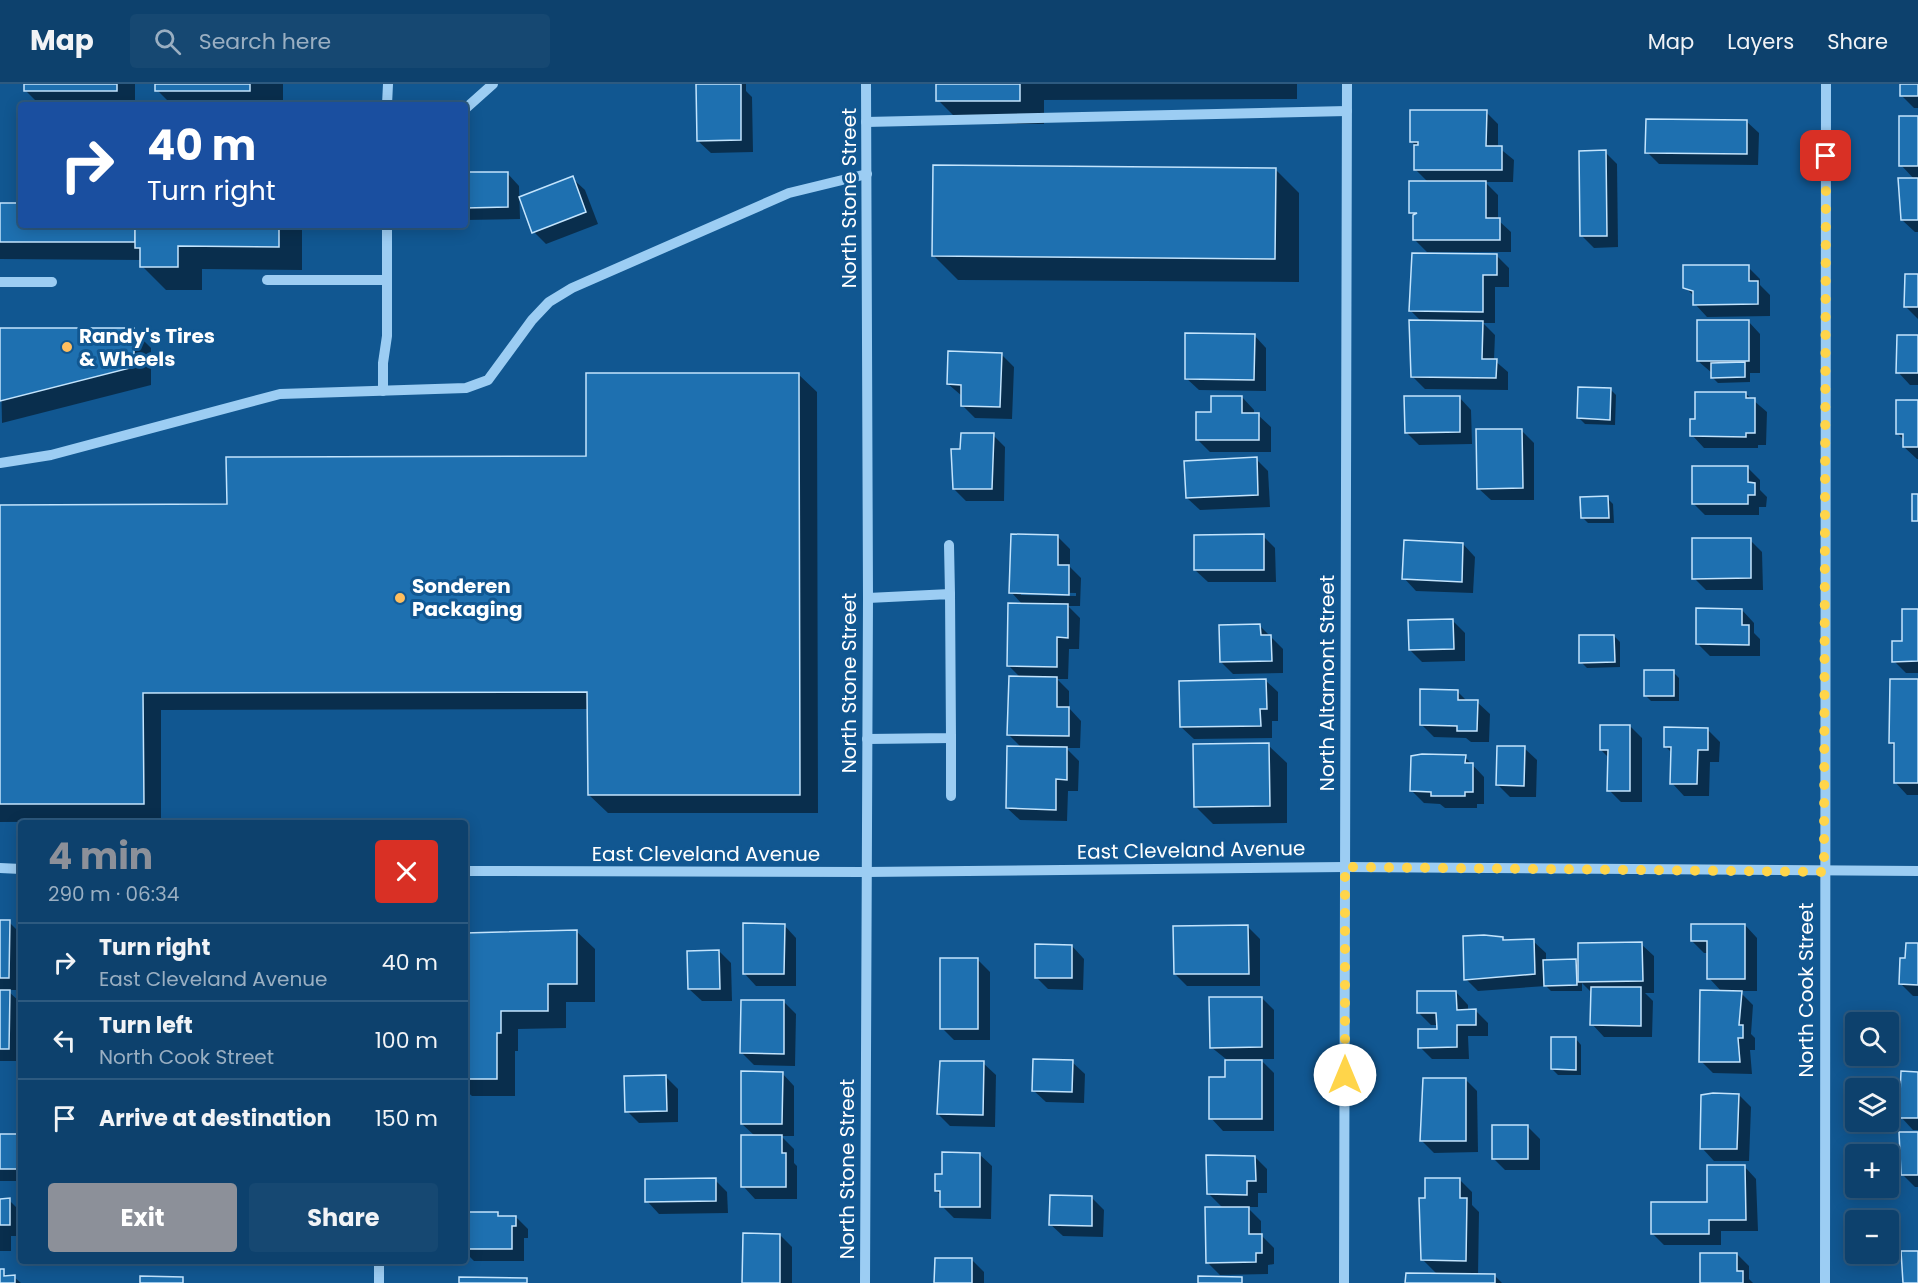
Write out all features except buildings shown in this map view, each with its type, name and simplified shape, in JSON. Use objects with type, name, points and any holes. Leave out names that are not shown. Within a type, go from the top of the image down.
[{"type":"street","points":[[387,84],[387,102]]},
{"type":"street","points":[[468,106],[493,84]]},
{"type":"street","name":"North Stone Street","points":[[865,1283],[868,598],[866,84]]},
{"type":"street","name":"North Altamont Street","points":[[1344,1283],[1347,84]]},
{"type":"street","name":"North Cook Street","points":[[1825,1283],[1826,84]]},
{"type":"street","points":[[866,122],[1347,111]]},
{"type":"street","points":[[0,463],[51,455],[280,394],[466,388],[488,380],[532,320],[549,302],[572,288],[789,193],[867,174]]},
{"type":"street","points":[[383,391],[383,363],[387,336],[387,228]]},
{"type":"street","points":[[267,280],[387,280]]},
{"type":"street","points":[[0,282],[52,282]]},
{"type":"street","points":[[949,545],[951,796]]},
{"type":"street","points":[[868,598],[950,594]]},
{"type":"street","points":[[867,739],[951,738]]},
{"type":"street","name":"East Cleveland Avenue","points":[[468,871],[866,872],[1345,867],[1918,871]]},
{"type":"street","points":[[0,868],[18,868]]},
{"type":"street","points":[[379,1264],[379,1283]]},
{"type":"place","name":"Randy's Tires & Wheels","points":[[67,347]]},
{"type":"place","name":"Sonderen Packaging","points":[[400,598]]},
{"type":"route","points":[[1345,1075],[1345,867],[1824,872],[1826,156]]}]
